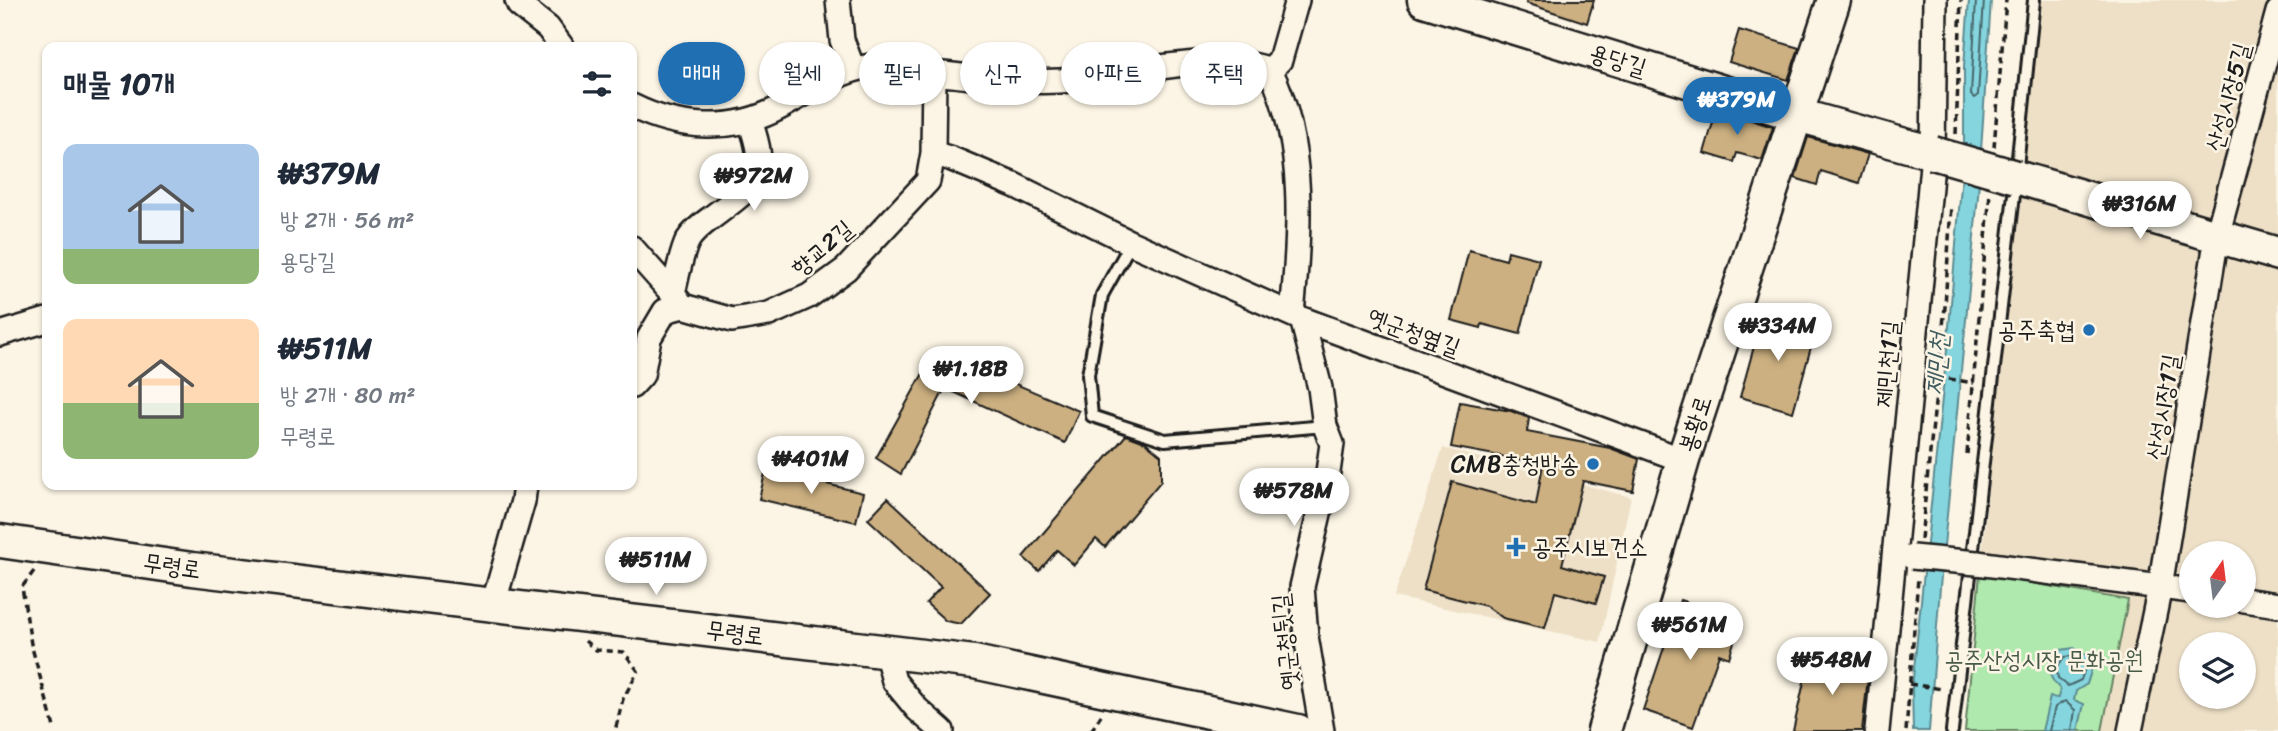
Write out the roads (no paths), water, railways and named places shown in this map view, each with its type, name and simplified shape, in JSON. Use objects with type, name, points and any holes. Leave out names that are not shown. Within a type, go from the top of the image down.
[{"type":"main road","name":"봉황로","points":[[1604,731],[1684,460],[1834,0]]},
{"type":"main road","name":"용당길","points":[[1438,2],[1798,115],[1944,146],[2000,173]]},
{"type":"main road","points":[[2000,173],[2278,254]]},
{"type":"main road","name":"무령로","points":[[0,541],[192,569],[974,663],[1298,731]]},
{"type":"street","points":[[517,0],[519,5],[548,28],[558,42]]},
{"type":"street","points":[[838,0],[842,40],[853,69]]},
{"type":"street","points":[[946,74],[1058,81],[1216,63],[1244,63],[1270,70],[1280,60],[1297,0]]},
{"type":"street","name":"제민천1길","points":[[1877,731],[1912,559],[1944,146],[1935,0]]},
{"type":"street","name":"산성시장5길","points":[[2217,236],[2278,12]]},
{"type":"street","points":[[637,108],[684,125],[750,121],[778,109],[825,80],[859,68]]},
{"type":"street","name":"옛군청뒷길","points":[[1270,70],[1280,91],[1296,165],[1297,316],[1320,388],[1325,426],[1332,444],[1302,587],[1306,636],[1322,731]]},
{"type":"street","name":"향교2길","points":[[678,299],[732,320],[769,314],[809,296],[846,269],[928,181],[933,153],[934,105]]},
{"type":"street","points":[[637,380],[642,375],[649,338],[665,312],[678,299],[688,240],[706,221],[754,183],[760,165],[750,121]]},
{"type":"street","name":"옛군청옆길","points":[[933,153],[1014,185],[1131,243],[1297,316],[1684,460]]},
{"type":"street","name":"산성시장1길","points":[[2130,731],[2160,587],[2217,236]]},
{"type":"street","points":[[637,254],[678,299]]},
{"type":"street","points":[[0,334],[42,321]]},
{"type":"street","points":[[493,605],[524,490]]},
{"type":"street","points":[[1912,559],[1977,563],[2179,590]]},
{"type":"street","points":[[2256,602],[2278,605]]},
{"type":"street","points":[[886,651],[894,681],[917,709],[942,731]]},
{"type":"lane","points":[[1952,731],[2000,173],[2034,0]]},
{"type":"lane","points":[[1131,243],[1102,295],[1088,375],[1092,416],[1165,440],[1325,426]]},
{"type":"water","name":"제민천","points":[[1969,0],[1991,0],[1978,196],[1940,587],[1929,731],[1913,731],[1912,688],[1947,350],[1964,151],[1964,66]]},
{"type":"water","points":[[2074,648],[2089,657],[2092,668],[2087,684],[2076,691],[2074,700],[2084,704],[2078,731],[2042,731],[2050,697],[2058,698],[2060,689],[2050,674],[2051,665],[2061,650]]},
{"type":"place","name":"공주축협","points":[[2089,330]]},
{"type":"place","name":"CMB충청방송","points":[[1593,464]]},
{"type":"place","name":"공주시보건소","points":[[1516,547]]},
{"type":"park label","name":"공주산성시장 문화공원","points":[[2044,660]]}]
